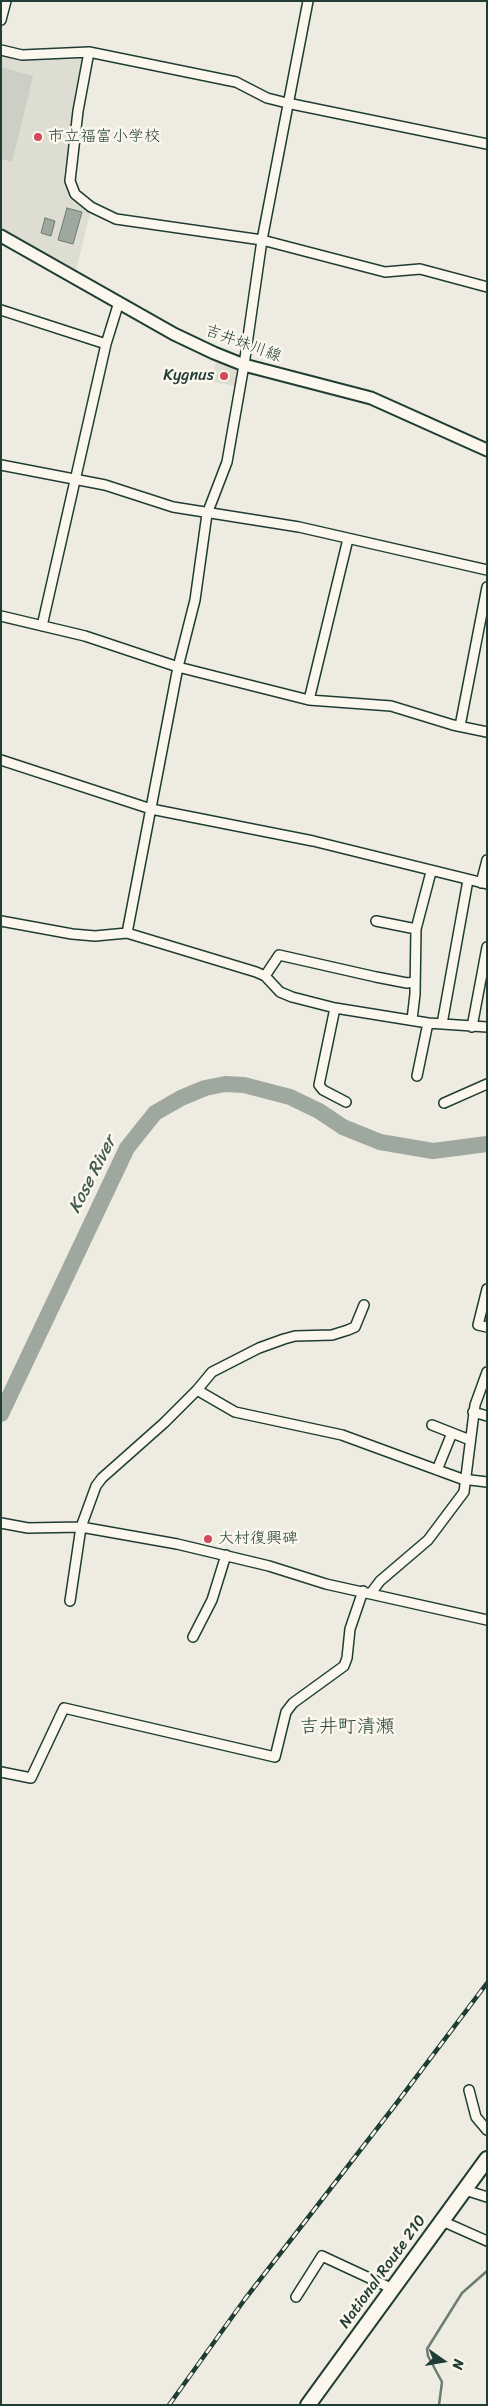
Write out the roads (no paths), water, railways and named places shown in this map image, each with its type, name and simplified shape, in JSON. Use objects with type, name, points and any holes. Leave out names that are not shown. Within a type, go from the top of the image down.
[{"type":"highway","name":"National Route 210","points":[[308,2405],[487,2160]]},
{"type":"main road","name":"吉井妹川線","points":[[1,236],[174,334],[244,364],[371,398],[487,450]]},
{"type":"street","points":[[1,20],[6,1]]},
{"type":"street","points":[[127,933],[178,666],[195,600],[207,514],[227,462],[244,364],[262,240],[308,1]]},
{"type":"street","points":[[1,50],[22,55],[89,52],[236,82],[267,98],[287,103],[487,144]]},
{"type":"street","points":[[89,52],[78,111],[70,182],[75,194],[91,206],[116,219],[262,240],[385,272],[420,269],[487,287]]},
{"type":"street","points":[[42,626],[106,344],[119,302]]},
{"type":"street","points":[[1,310],[106,344]]},
{"type":"street","points":[[1,465],[105,485],[173,507],[207,514],[299,527],[487,570]]},
{"type":"street","points":[[309,700],[348,539]]},
{"type":"street","points":[[460,726],[487,588]]},
{"type":"street","points":[[1,616],[114,644],[178,666],[309,700],[390,706],[487,732]]},
{"type":"street","points":[[1,760],[151,809],[314,841],[484,884],[487,860]]},
{"type":"street","points":[[412,1020],[416,929],[431,872]]},
{"type":"street","points":[[442,1024],[468,880]]},
{"type":"street","points":[[376,921],[416,929]]},
{"type":"street","points":[[2,923],[95,936],[127,933],[265,976],[280,992],[335,1008],[428,1023],[487,1027]]},
{"type":"street","points":[[472,1027],[487,947]]},
{"type":"street","points":[[265,976],[279,955],[384,978],[415,982]]},
{"type":"street","points":[[335,1008],[319,1085],[323,1090],[346,1102]]},
{"type":"street","points":[[417,1076],[428,1023]]},
{"type":"street","points":[[444,1103],[487,1084]]},
{"type":"street","points":[[487,1288],[478,1325],[487,1327]]},
{"type":"street","points":[[70,1602],[81,1527],[96,1486],[102,1478],[198,1390],[212,1372],[259,1348],[295,1336],[332,1335],[355,1327],[364,1305]]},
{"type":"street","points":[[1,1772],[31,1778],[64,1708],[276,1757],[286,1712],[293,1703],[344,1666],[347,1658],[350,1629],[367,1592],[428,1540],[466,1484],[473,1412],[487,1372]]},
{"type":"street","points":[[198,1390],[235,1412],[342,1435],[437,1470],[466,1484],[487,1482]]},
{"type":"street","points":[[473,1412],[487,1416]]},
{"type":"street","points":[[432,1425],[470,1440]]},
{"type":"street","points":[[437,1470],[452,1433]]},
{"type":"street","points":[[1,1523],[28,1528],[81,1527],[270,1566],[326,1584],[487,1620]]},
{"type":"street","points":[[194,1637],[212,1600],[226,1556]]},
{"type":"street","points":[[469,2090],[476,2117],[487,2130]]},
{"type":"street","points":[[465,2190],[487,2197]]},
{"type":"street","points":[[442,2222],[487,2240]]},
{"type":"street","points":[[296,2298],[322,2256],[392,2289]]},
{"type":"waterway","name":"Kose River","points":[[1,1414],[127,1148],[155,1113],[181,1098],[205,1088],[225,1084],[244,1085],[290,1097],[319,1111],[343,1127],[380,1142],[433,1151],[487,1144]]},
{"type":"waterway","points":[[439,2405],[442,2382],[428,2356],[427,2349],[462,2293],[487,2271]]},
{"type":"railway","points":[[169,2405],[245,2299],[487,1983]]},
{"type":"place","name":"市立福富小学校","points":[[38,137]]},
{"type":"place","name":"Kygnus","points":[[224,376]]},
{"type":"place","name":"大村復興碑","points":[[208,1539]]},
{"type":"district","name":"吉井町清瀬","points":[[347,1727]]}]
